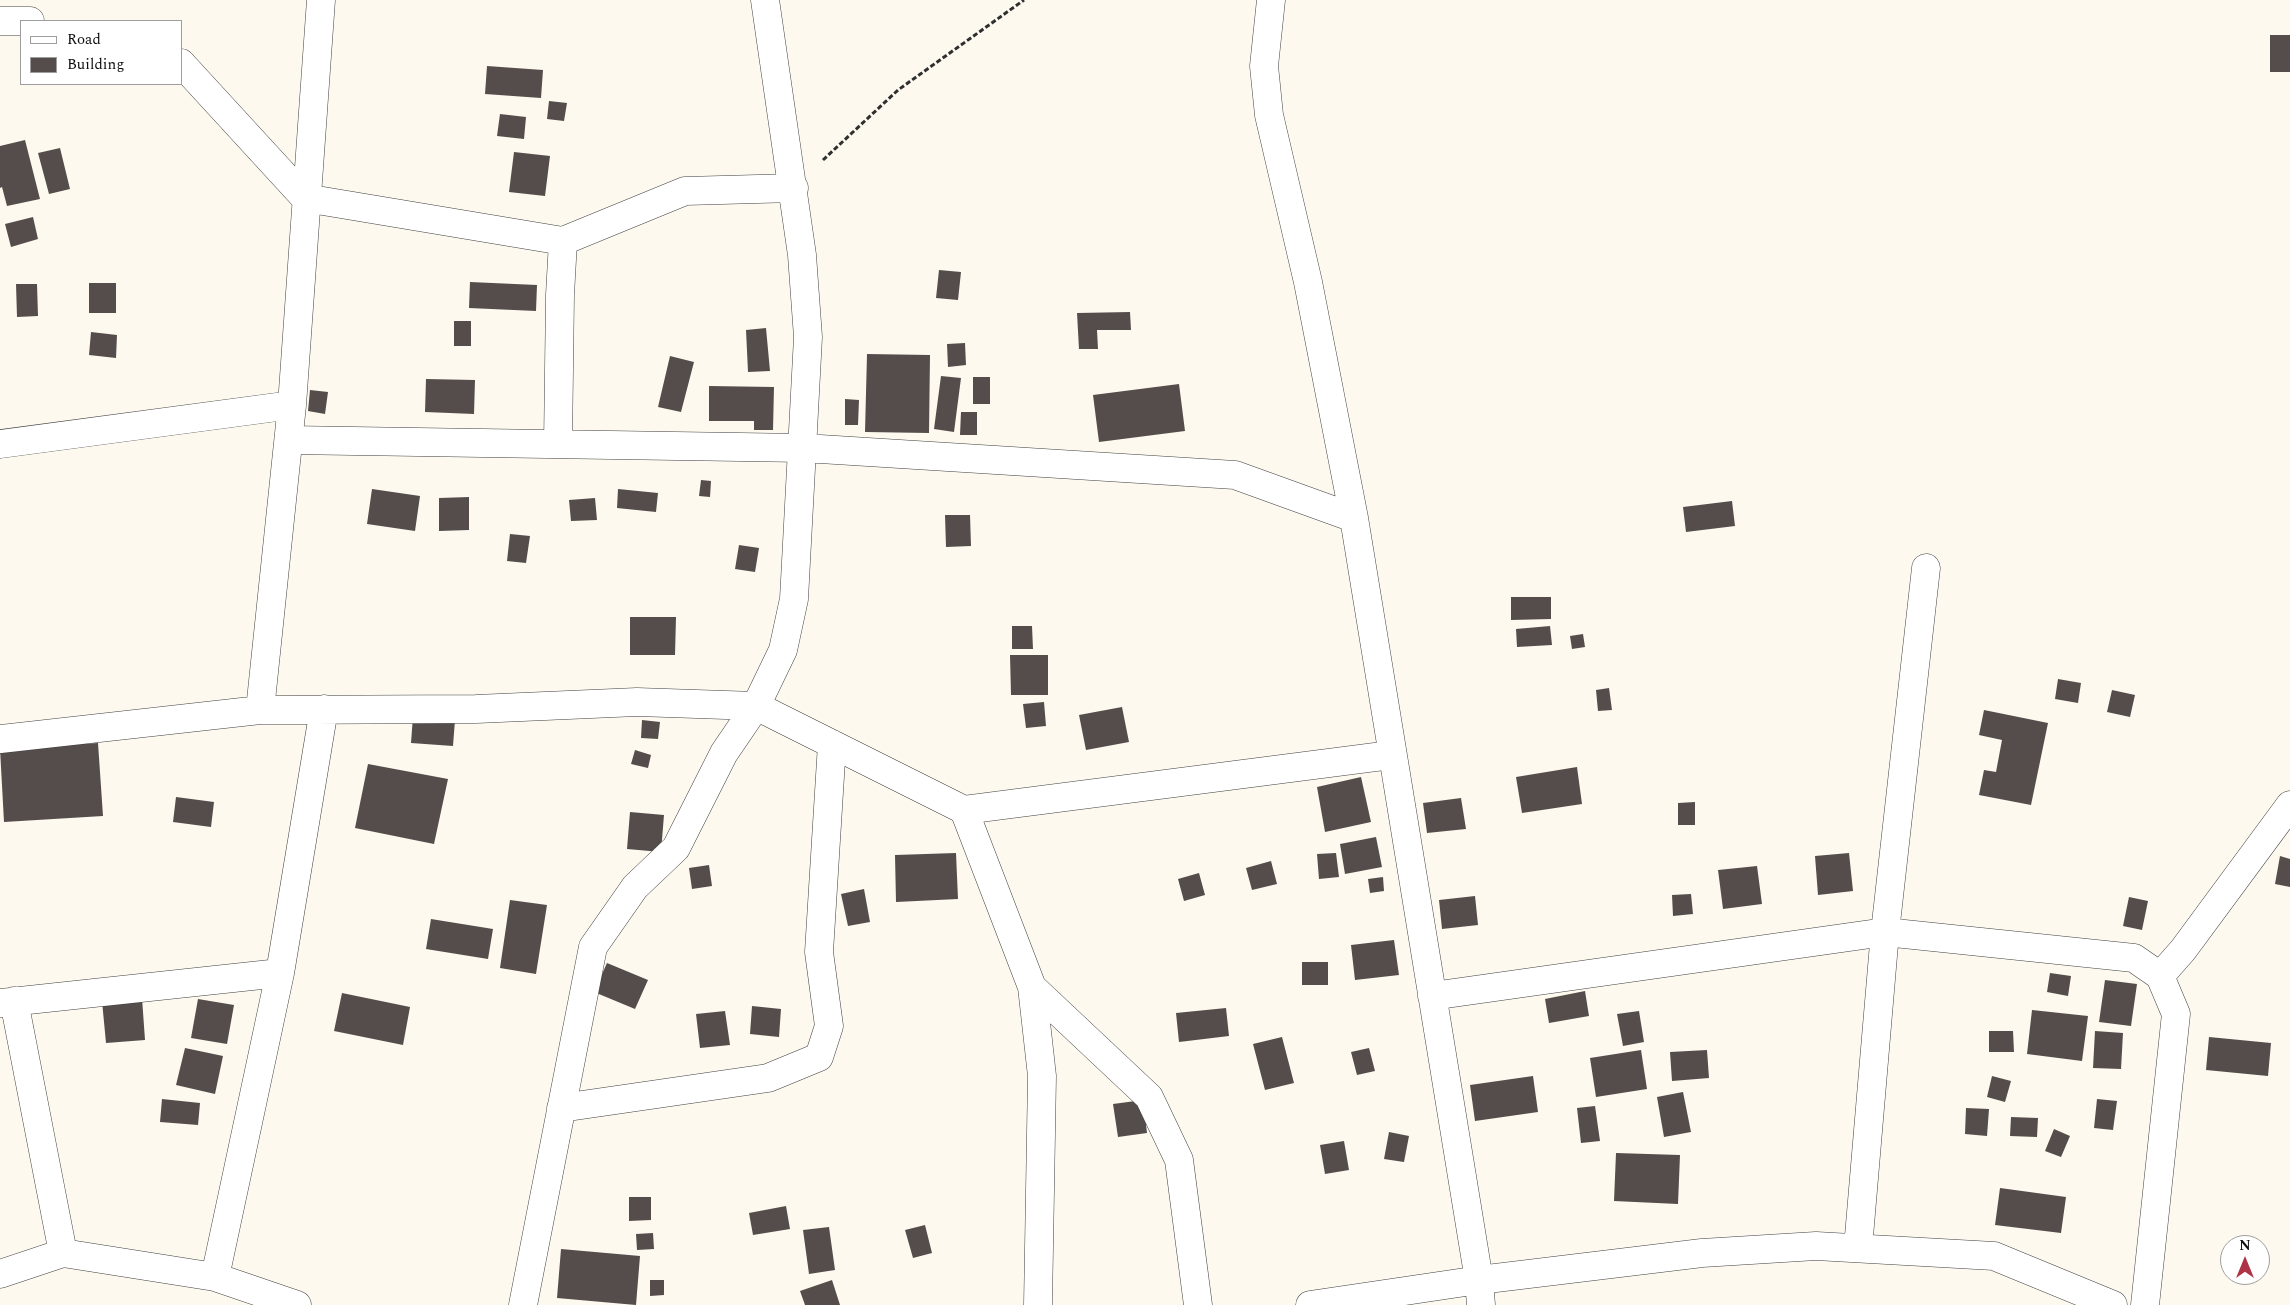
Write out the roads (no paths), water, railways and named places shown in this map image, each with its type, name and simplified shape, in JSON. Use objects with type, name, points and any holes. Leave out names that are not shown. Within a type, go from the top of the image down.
[{"type":"street","points":[[260,710],[289,440],[305,198],[321,0]]},
{"type":"street","points":[[523,1305],[593,947],[635,887],[676,848],[724,753],[756,706],[783,650],[794,599],[804,448],[808,337],[802,255],[794,188],[765,0]]},
{"type":"street","points":[[1271,0],[1264,66],[1269,115],[1308,282],[1354,518],[1391,755],[1480,1292]]},
{"type":"street","points":[[0,21],[20,21]]},
{"type":"street","points":[[182,64],[305,198],[563,241],[685,191],[794,188]]},
{"type":"street","points":[[558,444],[560,295],[563,241]]},
{"type":"street","points":[[0,444],[292,405]]},
{"type":"street","points":[[289,440],[804,448],[1235,475],[1354,518]]},
{"type":"street","points":[[1858,1248],[1886,932],[1926,568]]},
{"type":"street","points":[[0,739],[260,710],[476,709],[636,702],[756,706],[964,810],[1391,755]]},
{"type":"street","points":[[215,1277],[280,973],[324,710]]},
{"type":"street","points":[[561,1108],[768,1078],[819,1057],[829,1026],[819,952],[832,744]]},
{"type":"street","points":[[2160,976],[2183,950],[2290,805]]},
{"type":"street","points":[[964,810],[1032,987],[1042,1076],[1038,1305]]},
{"type":"street","points":[[1432,996],[1886,932],[2134,958],[2160,976],[2176,1014],[2145,1305]]},
{"type":"street","points":[[63,1253],[7,1002],[280,973]]},
{"type":"street","points":[[1032,987],[1149,1097],[1179,1160],[1198,1305]]},
{"type":"street","points":[[1310,1305],[1480,1292],[1702,1253],[1816,1246],[1994,1256],[2113,1305]]},
{"type":"street","points":[[0,1274],[63,1253],[215,1277],[297,1305]]}]
